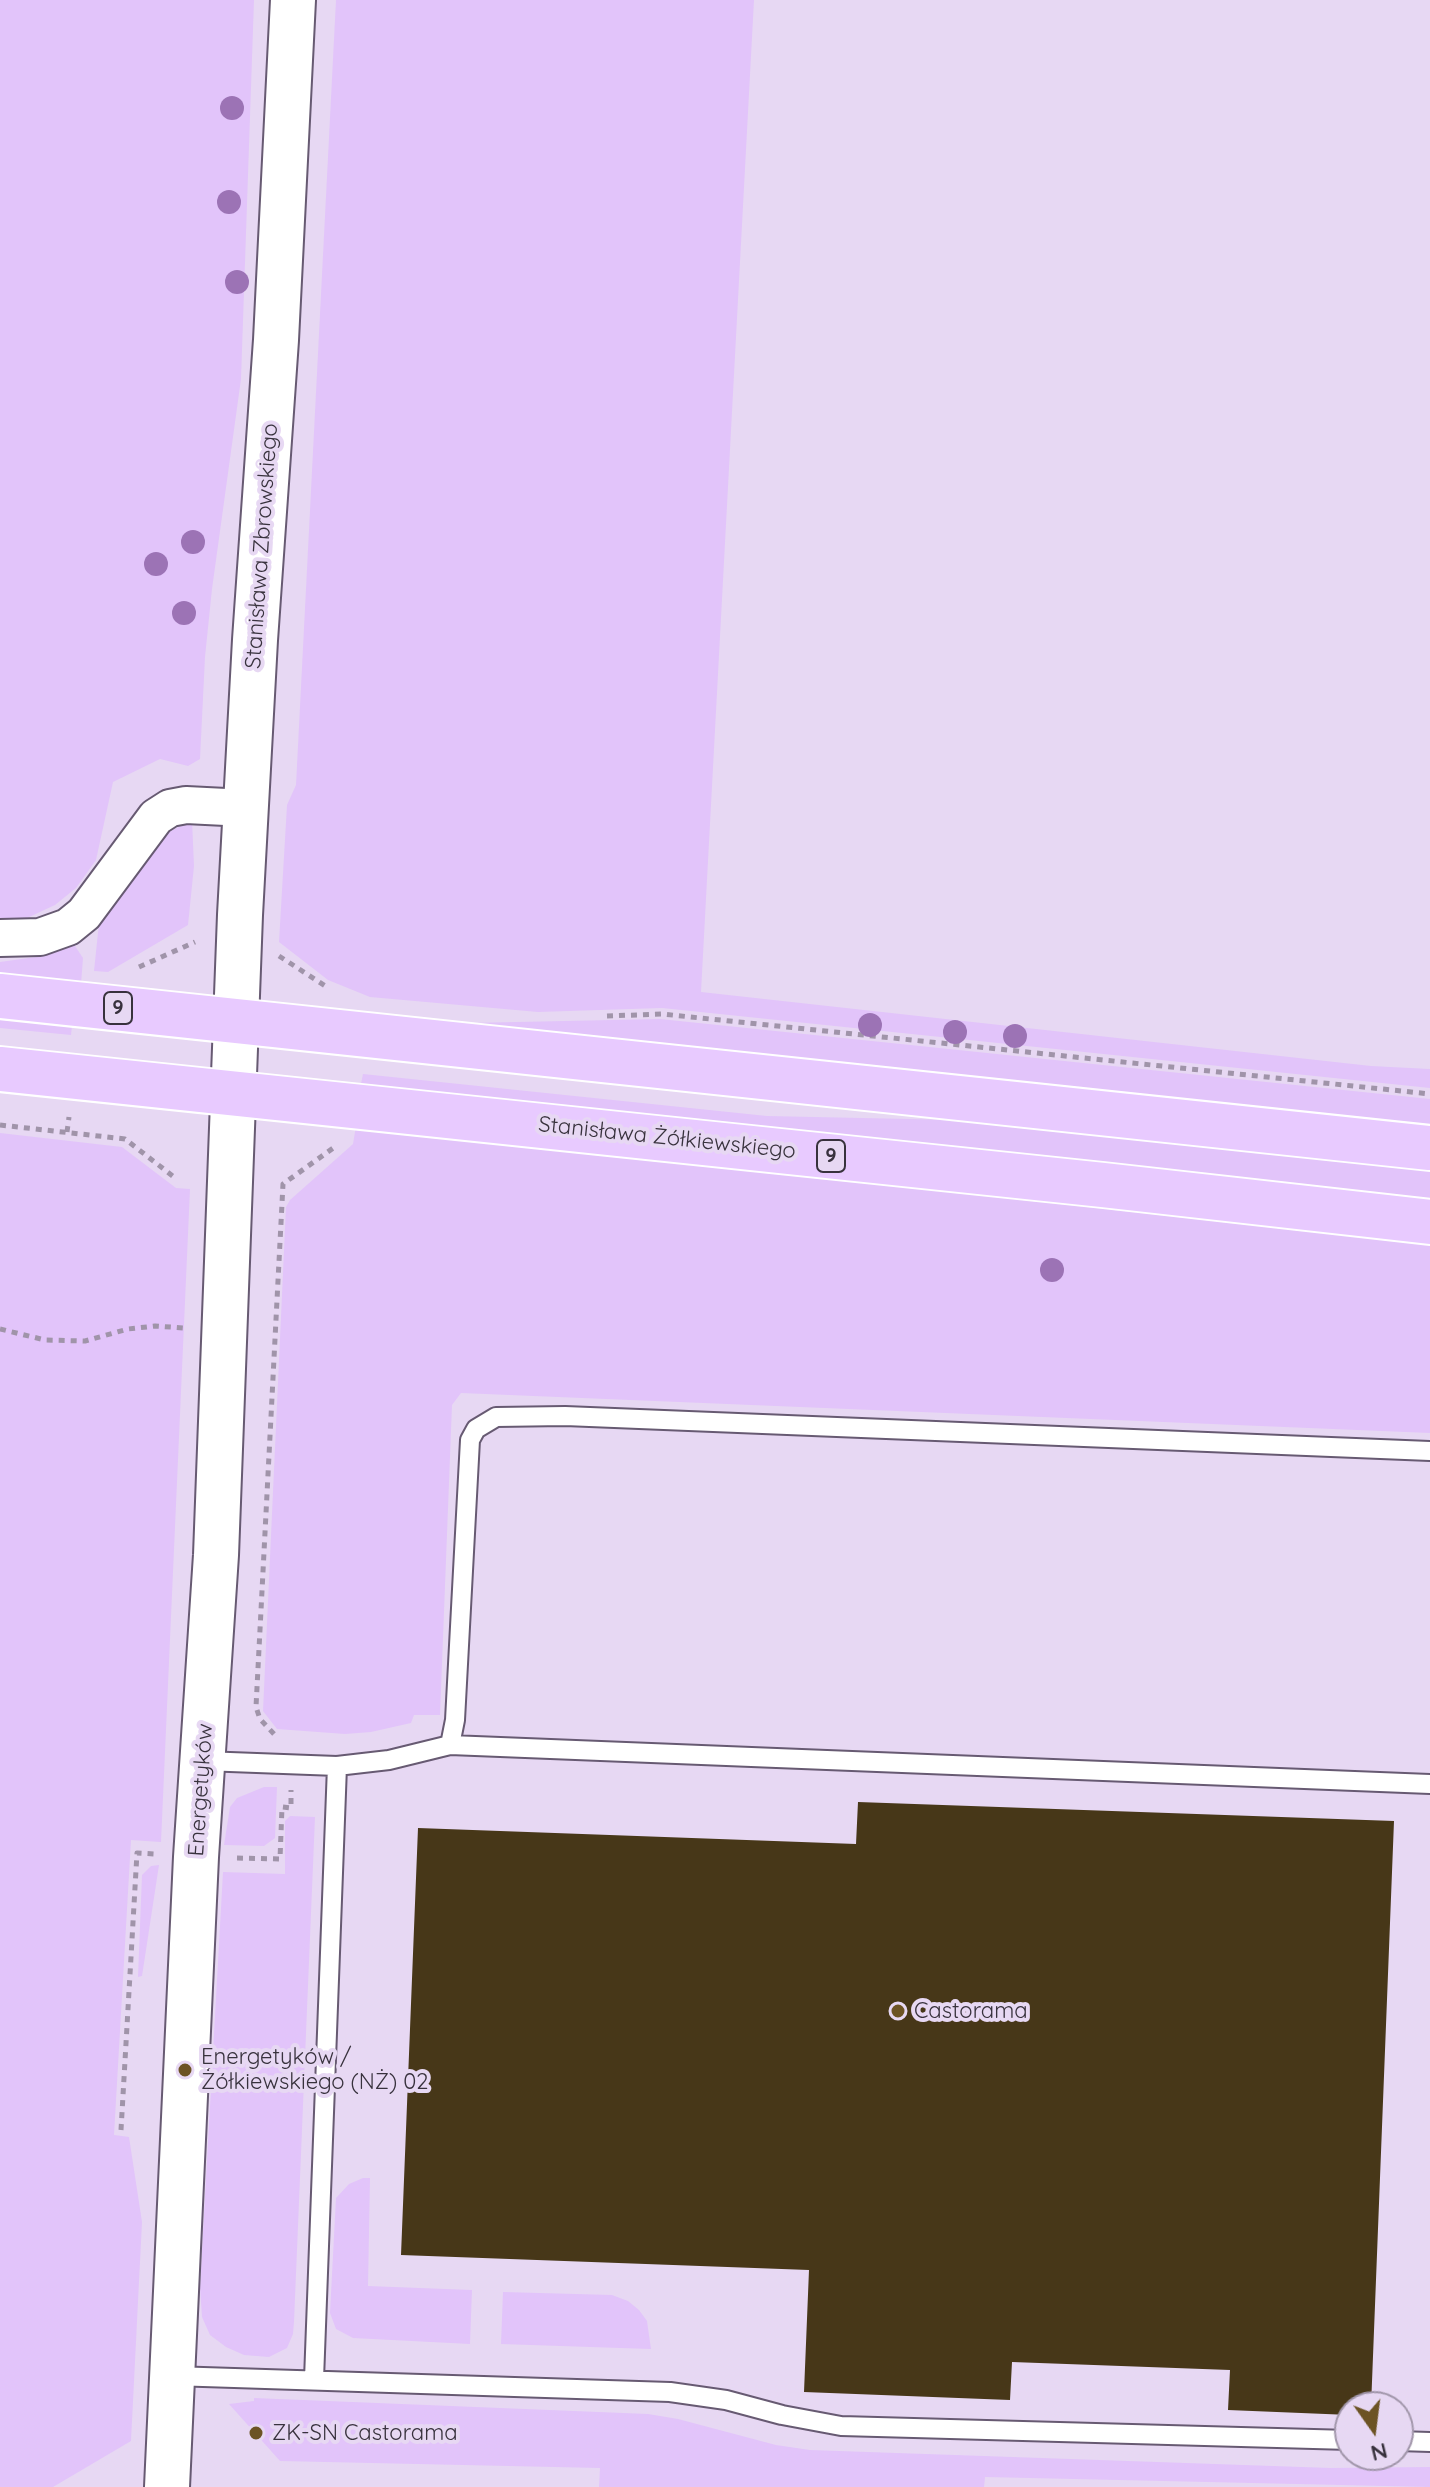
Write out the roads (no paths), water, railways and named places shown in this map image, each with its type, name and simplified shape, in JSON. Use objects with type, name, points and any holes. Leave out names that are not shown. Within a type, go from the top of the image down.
[{"type":"main road","name":"Stanisława Zbrowskiego","points":[[232,1092],[293,0]]},
{"type":"main road","name":"9","points":[[0,996],[1430,1148]]},
{"type":"main road","name":"Stanisława Żółkiewskiego","points":[[0,1069],[1430,1222]]},
{"type":"main road","name":"Energetyków","points":[[167,2487],[193,1902],[216,1555],[232,1092]]},
{"type":"street","points":[[0,938],[40,937],[68,927],[84,914],[156,817],[170,808],[186,805],[246,808]]},
{"type":"lane","points":[[450,1745],[455,1720],[470,1440],[476,1429],[496,1417],[565,1416],[1430,1451]]},
{"type":"lane","points":[[203,1761],[337,1766],[389,1760],[450,1745],[1430,1784]]},
{"type":"lane","points":[[314,2379],[337,1766]]},
{"type":"lane","points":[[172,2376],[670,2392],[726,2400],[841,2426],[1334,2440]]},
{"type":"place","name":"Castorama","points":[[898,2011]]},
{"type":"place","name":"Energetyków / Żółkiewskiego (NŻ) 02","points":[[185,2070]]},
{"type":"place","name":"ZK-SN Castorama","points":[[256,2433]]}]
